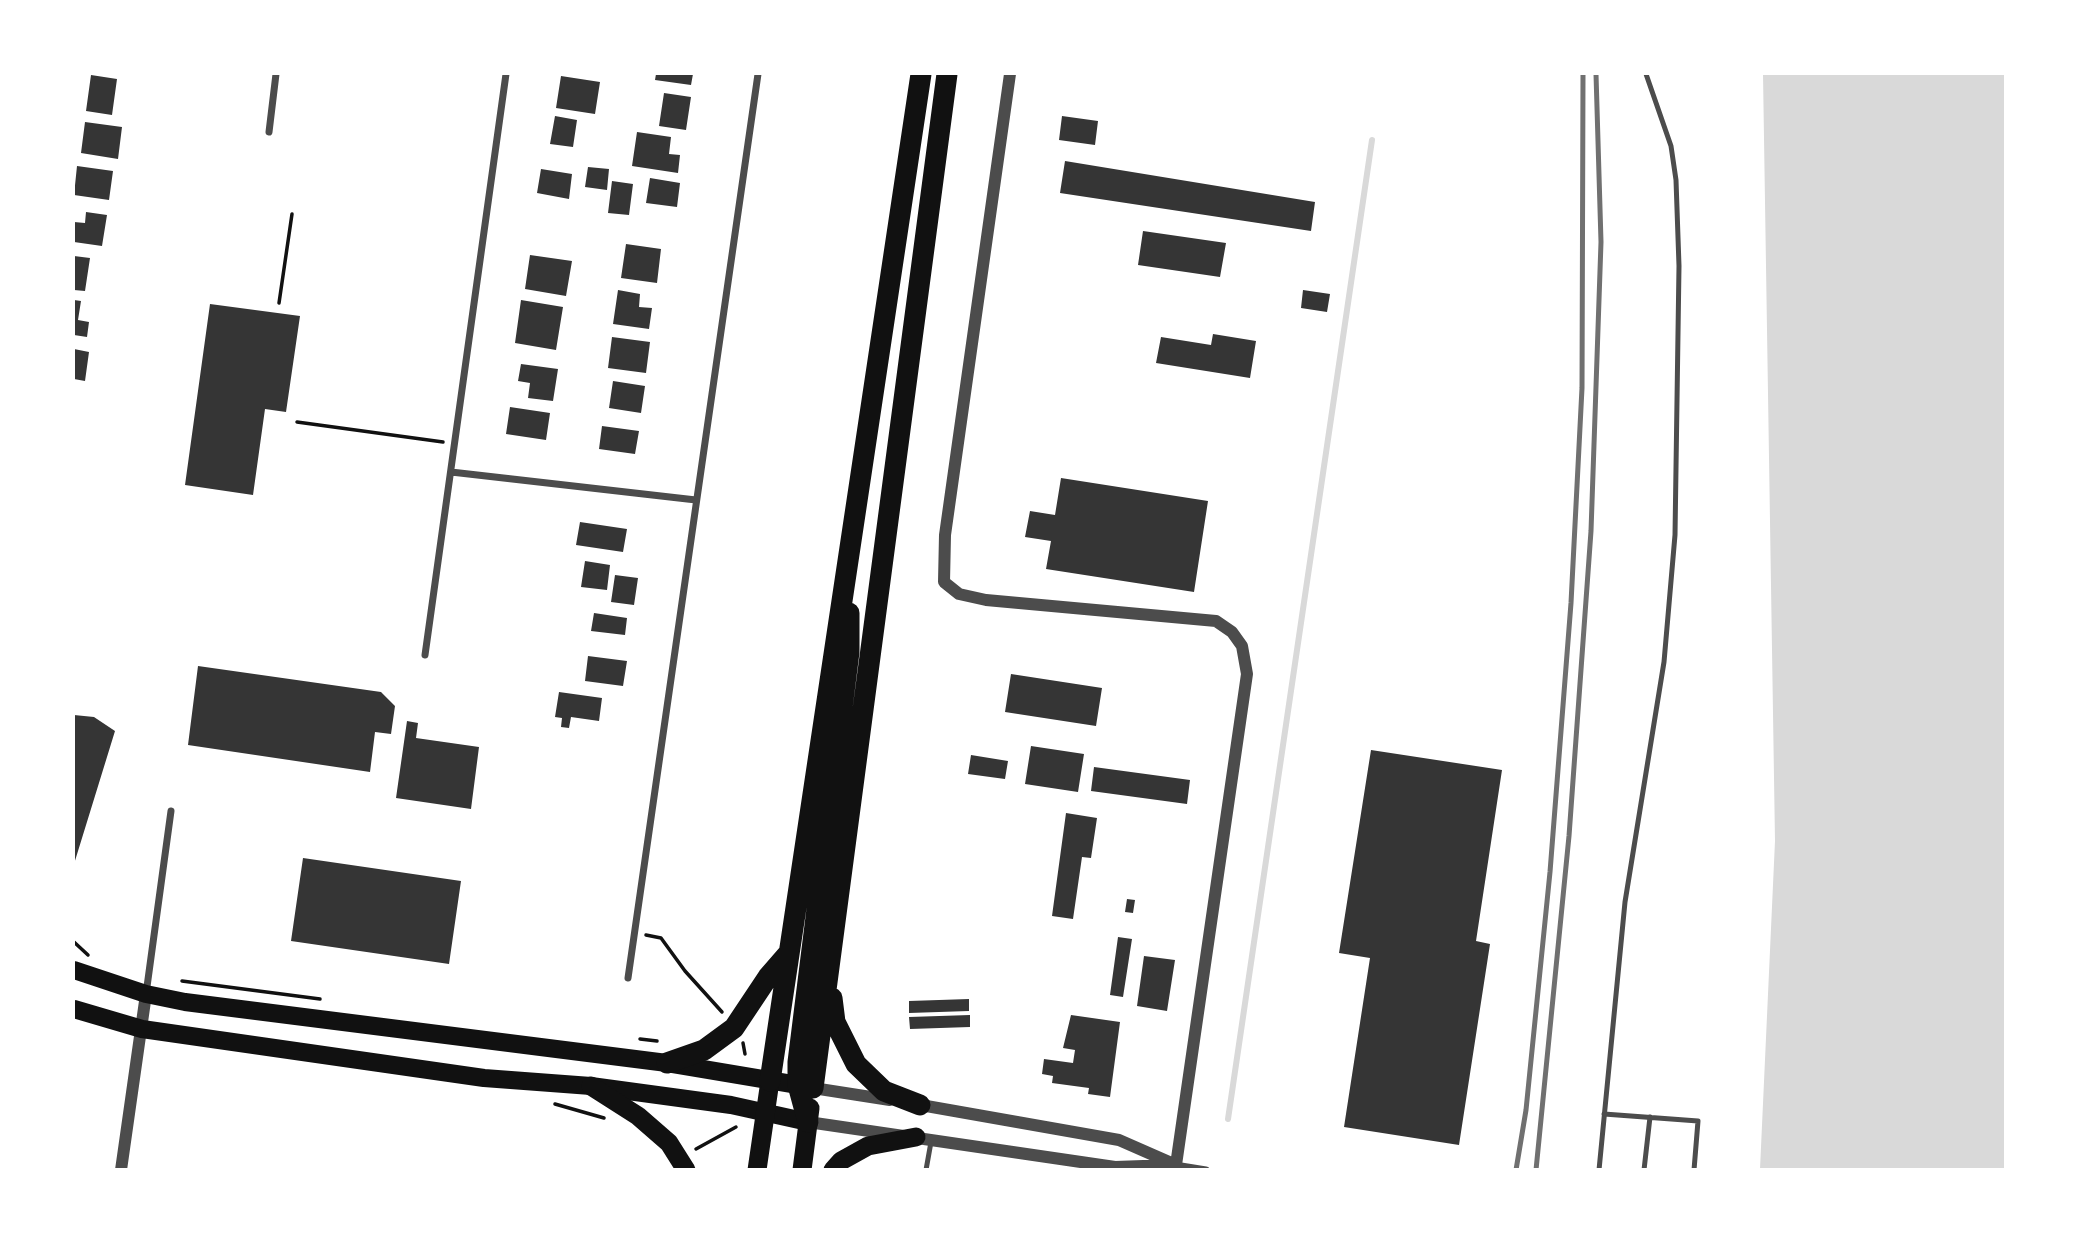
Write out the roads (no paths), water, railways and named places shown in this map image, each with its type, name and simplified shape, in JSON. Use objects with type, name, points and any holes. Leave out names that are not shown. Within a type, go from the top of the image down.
[{"type":"highway","points":[[757,1170],[849,537],[875,392],[921,74]]},
{"type":"highway","points":[[806,1086],[829,976],[947,74]]},
{"type":"highway","points":[[802,1170],[808,1122],[806,1086],[810,951],[849,652],[849,537]]},
{"type":"highway","points":[[667,1063],[704,1050],[734,1028],[768,977],[788,954]]},
{"type":"highway","points":[[829,976],[835,1022],[856,1064],[884,1091],[920,1105]]},
{"type":"highway","points":[[591,1086],[638,1116],[689,1160]]},
{"type":"highway","points":[[833,1170],[841,1161],[868,1146],[924,1138]]},
{"type":"main road","points":[[74,970],[146,993],[185,1002],[667,1063],[806,1086]]},
{"type":"main road","points":[[74,1009],[142,1029],[484,1078],[591,1086],[808,1122]]},
{"type":"street","points":[[268,132],[276,74]]},
{"type":"street","points":[[425,655],[506,74]]},
{"type":"street","points":[[628,978],[758,74]]},
{"type":"street","points":[[1010,74],[945,535],[944,582],[959,594],[986,600],[1216,621],[1232,632],[1242,646],[1247,674],[1175,1167]]},
{"type":"street","points":[[452,472],[696,500]]},
{"type":"street","points":[[121,1170],[171,811]]},
{"type":"street","points":[[806,1086],[1119,1140],[1175,1167]]},
{"type":"street","points":[[808,1122],[1115,1167],[1206,1170]]},
{"type":"lane","points":[[1599,1170],[1625,902],[1662,674],[1675,535],[1679,266],[1676,180],[1671,146],[1646,74]]},
{"type":"lane","points":[[1604,1114],[1698,1121],[1694,1170]]},
{"type":"lane","points":[[1644,1170],[1650,1117]]},
{"type":"lane","points":[[924,1138],[926,1170]]},
{"type":"waterway","points":[[1228,1119],[1372,140]]},
{"type":"railway","points":[[1516,1170],[1526,1110],[1550,872],[1571,603],[1582,388],[1583,74]]},
{"type":"railway","points":[[1536,1170],[1569,836],[1591,531],[1601,242],[1596,74]]}]
